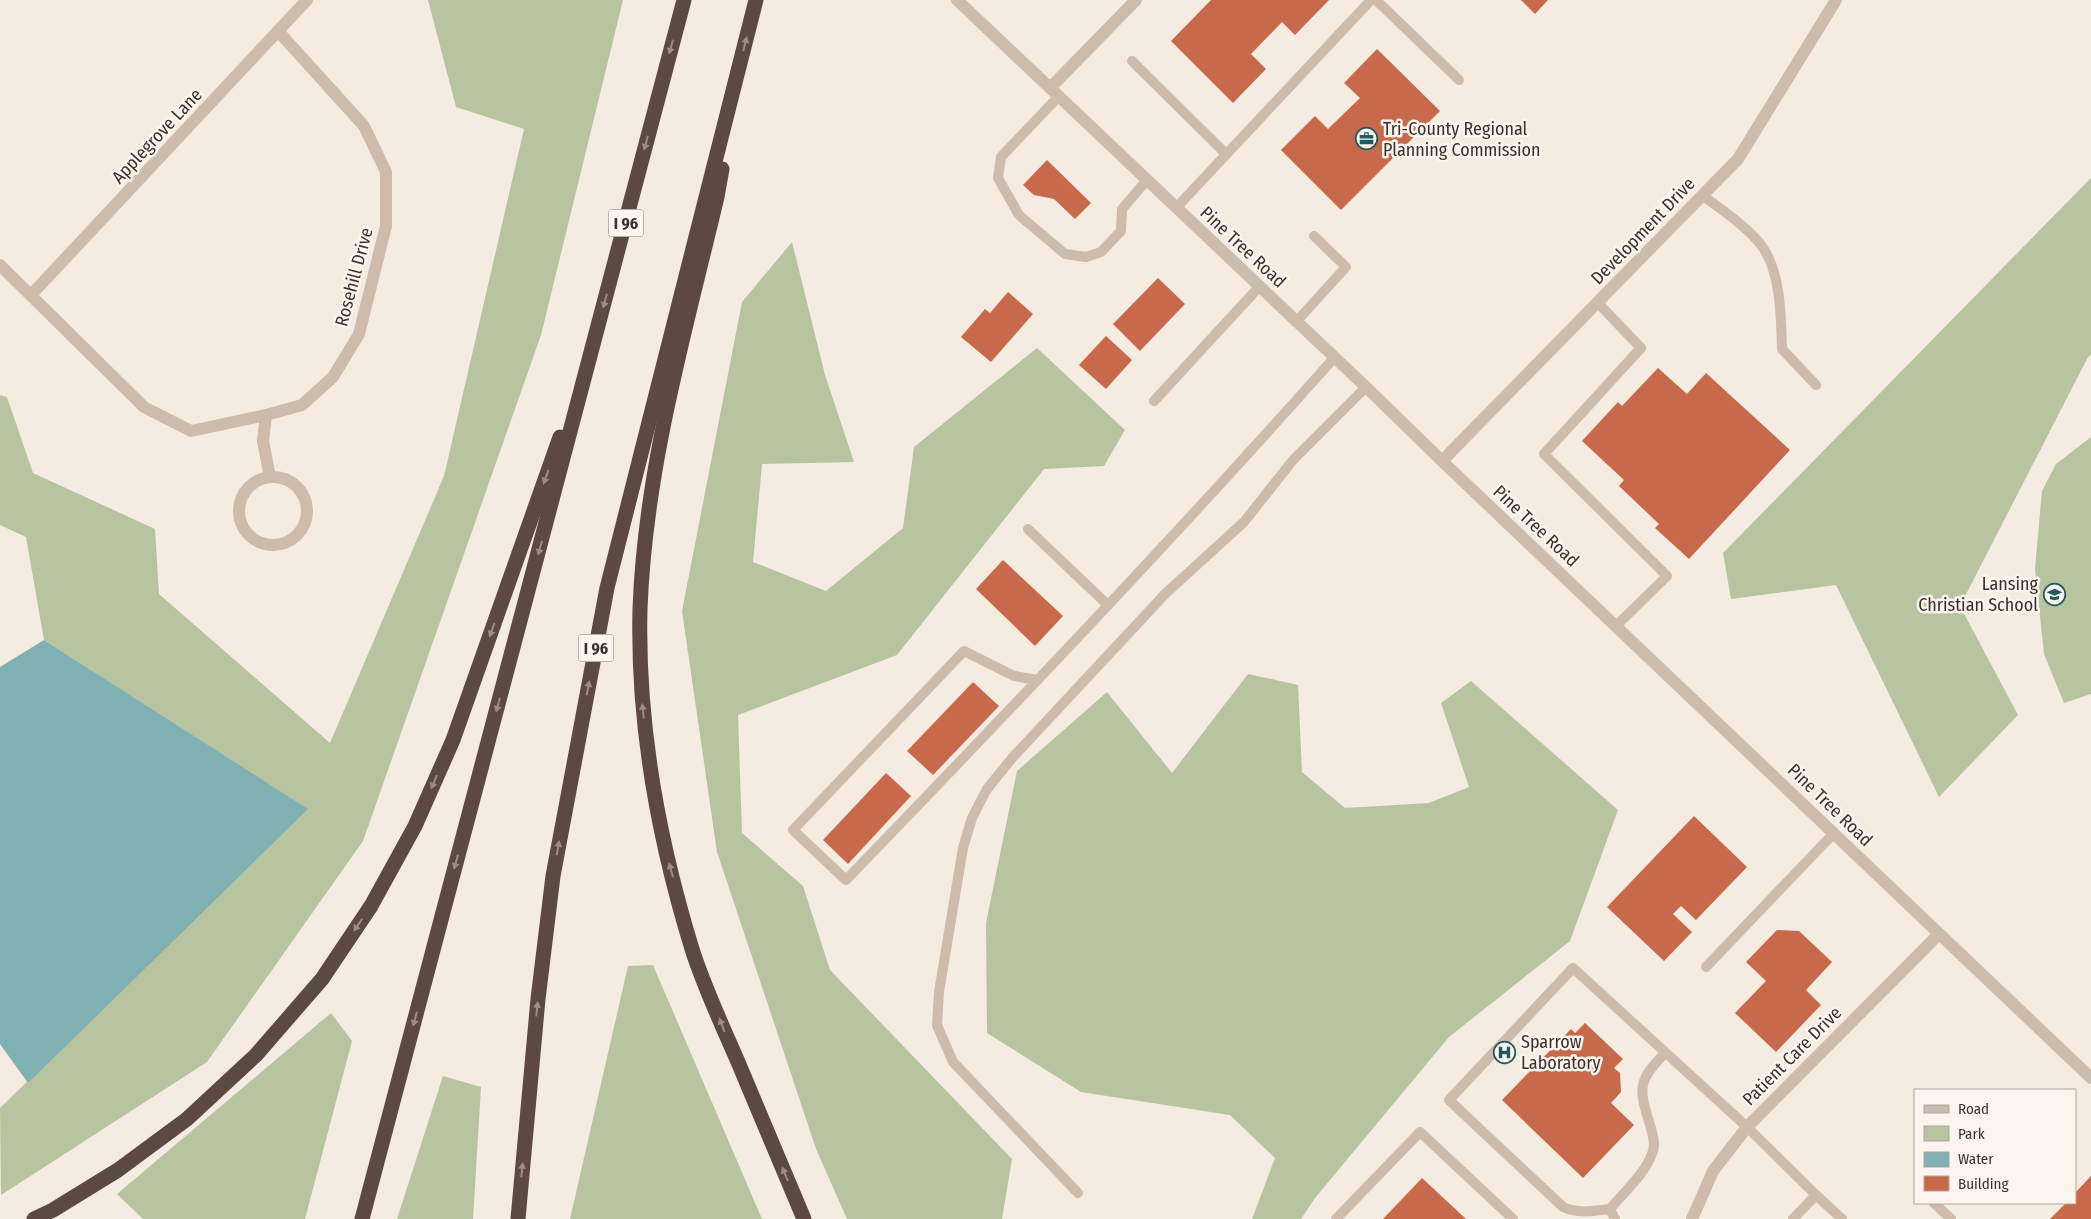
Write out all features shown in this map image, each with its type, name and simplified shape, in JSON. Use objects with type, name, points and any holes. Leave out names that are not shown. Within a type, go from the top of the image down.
[{"type":"highway","name":"I 96","points":[[362,1219],[684,0]]},
{"type":"highway","name":"I 96","points":[[518,1219],[539,990],[553,876],[607,588],[756,0]]},
{"type":"highway","points":[[734,88],[718,197],[670,392],[649,511],[640,608],[641,691],[650,778],[664,846],[693,950],[726,1035],[804,1219]]},
{"type":"highway","points":[[34,1219],[53,1210],[118,1170],[187,1119],[256,1055],[322,979],[371,906],[415,826],[452,740],[593,349]]},
{"type":"street","name":"Applegrove Lane","points":[[31,296],[307,0]]},
{"type":"street","name":"Pine Tree Road","points":[[958,0],[2091,1078]]},
{"type":"street","points":[[1054,92],[1136,0]]},
{"type":"street","name":"Development Drive","points":[[1442,461],[1738,159],[1836,0]]},
{"type":"street","name":"Rosehill Drive","points":[[0,265],[144,407],[191,431],[266,415],[302,405],[333,377],[359,334],[386,226],[386,172],[364,126],[278,31]]},
{"type":"street","points":[[266,415],[263,441],[270,477]]},
{"type":"street","points":[[270,477],[281,478],[292,483],[300,491],[305,501],[307,512],[304,524],[298,534],[290,541],[279,545],[267,545],[257,542],[245,531],[238,516],[243,494],[254,483],[270,477]]},
{"type":"street","name":"Patient Care Drive","points":[[1692,1219],[1713,1171],[1746,1127],[1939,934]]},
{"type":"lane","points":[[1176,208],[1371,0]]},
{"type":"lane","points":[[1376,0],[1459,80]]},
{"type":"lane","points":[[1132,61],[1226,154]]},
{"type":"lane","points":[[1054,92],[1001,158],[998,178],[1019,215],[1065,254],[1086,257],[1101,252],[1121,231],[1122,209],[1147,180]]},
{"type":"lane","points":[[1702,195],[1728,214],[1762,245],[1776,275],[1782,349],[1816,385]]},
{"type":"lane","points":[[1296,322],[1346,267],[1314,236]]},
{"type":"lane","points":[[1154,401],[1259,287]]},
{"type":"lane","points":[[1598,302],[1641,348],[1544,454],[1667,576],[1616,626]]},
{"type":"lane","points":[[1038,680],[1014,676],[964,652],[793,830],[846,880],[1038,680],[1334,358]]},
{"type":"lane","points":[[1078,1193],[953,1062],[937,1025],[939,992],[959,867],[972,818],[987,789],[1013,757],[1166,593],[1244,522],[1293,460],[1366,387]]},
{"type":"lane","points":[[1028,528],[1108,605]]},
{"type":"lane","points":[[1706,967],[1834,833]]},
{"type":"lane","points":[[1665,1053],[1646,1074],[1642,1084],[1642,1094],[1654,1141],[1652,1154],[1643,1170],[1610,1209],[1590,1212],[1571,1211],[1563,1208],[1449,1100],[1573,968],[1746,1127],[1842,1219]]},
{"type":"lane","points":[[1336,1219],[1420,1132],[1513,1219]]},
{"type":"lane","points":[[1793,1219],[1816,1194]]},
{"type":"lane","points":[[1935,1204],[1951,1219]]},
{"type":"lane","points":[[1610,1209],[1614,1219]]},
{"type":"green space","points":[[428,0],[623,0],[541,335],[363,841],[207,1062],[1,1195],[0,1108],[307,809],[44,640],[26,537],[0,525],[0,395],[7,397],[33,473],[155,529],[159,594],[330,743],[444,476],[524,129],[456,107]]},
{"type":"green space","points":[[2091,178],[2091,355],[2088,357],[1960,606],[2018,715],[1939,797],[1836,585],[1731,599],[1723,553]]},
{"type":"green space","points":[[792,242],[825,375],[854,462],[762,464],[753,562],[826,591],[903,528],[914,447],[1037,348],[1125,430],[1104,466],[1044,469],[897,655],[738,715],[742,833],[803,886],[830,970],[1012,1159],[1002,1219],[847,1219],[816,1149],[717,852],[682,611],[742,302]]},
{"type":"green space","points":[[2091,437],[2091,694],[2064,703],[2044,654],[2035,569],[2042,491],[2056,464]]},
{"type":"green space","points":[[1248,674],[1298,685],[1302,772],[1345,808],[1429,803],[1469,787],[1441,703],[1471,681],[1618,810],[1570,941],[1449,1037],[1315,1198],[1301,1219],[1252,1219],[1275,1158],[1230,1115],[1081,1092],[987,1033],[986,923],[1017,771],[1107,692],[1172,773]]},
{"type":"green space","points":[[653,965],[762,1219],[570,1219],[628,966]]},
{"type":"green space","points":[[331,1013],[352,1041],[305,1219],[143,1219],[117,1194]]},
{"type":"green space","points":[[443,1076],[481,1087],[473,1219],[397,1219]]},
{"type":"water","points":[[44,640],[308,809],[28,1083],[0,1044],[0,667]]},
{"type":"building","points":[[1211,0],[1329,0],[1295,35],[1282,22],[1251,54],[1266,69],[1233,103],[1171,41]]},
{"type":"building","points":[[1521,0],[1548,0],[1535,14]]},
{"type":"building","points":[[1377,49],[1440,111],[1341,210],[1281,150],[1315,116],[1328,129],[1360,98],[1344,83]]},
{"type":"building","points":[[1047,160],[1091,203],[1075,219],[1054,199],[1034,195],[1023,185]]},
{"type":"building","points":[[1158,278],[1185,304],[1140,351],[1113,324]]},
{"type":"building","points":[[1008,292],[1033,314],[991,362],[961,337],[985,309],[990,313]]},
{"type":"building","points":[[1106,336],[1132,360],[1106,389],[1079,365]]},
{"type":"building","points":[[1658,368],[1687,394],[1706,373],[1790,450],[1689,559],[1655,528],[1659,524],[1619,486],[1624,480],[1582,441],[1618,402],[1622,406]]},
{"type":"building","points":[[1003,560],[1063,616],[1035,646],[976,589]]},
{"type":"building","points":[[973,682],[999,706],[933,775],[907,751]]},
{"type":"building","points":[[886,773],[911,796],[848,864],[823,840]]},
{"type":"building","points":[[1694,816],[1747,867],[1696,920],[1681,906],[1673,914],[1692,932],[1664,961],[1607,907]]},
{"type":"building","points":[[1777,930],[1799,931],[1832,962],[1806,990],[1821,1005],[1776,1052],[1735,1013],[1766,981],[1746,962]]},
{"type":"building","points":[[1585,1023],[1623,1059],[1614,1068],[1620,1073],[1621,1092],[1611,1103],[1634,1125],[1583,1178],[1502,1100],[1571,1029],[1575,1033]]},
{"type":"building","points":[[2091,1176],[2091,1219],[2050,1219],[2065,1204],[2076,1204],[2076,1192]]},
{"type":"building","points":[[1422,1178],[1466,1219],[1383,1219]]},
{"type":"place","name":"Tri-County Regional Planning Commission","points":[[1367,139]]},
{"type":"place","name":"Lansing Christian School","points":[[2054,594]]},
{"type":"place","name":"Sparrow Laboratory","points":[[1505,1052]]}]
